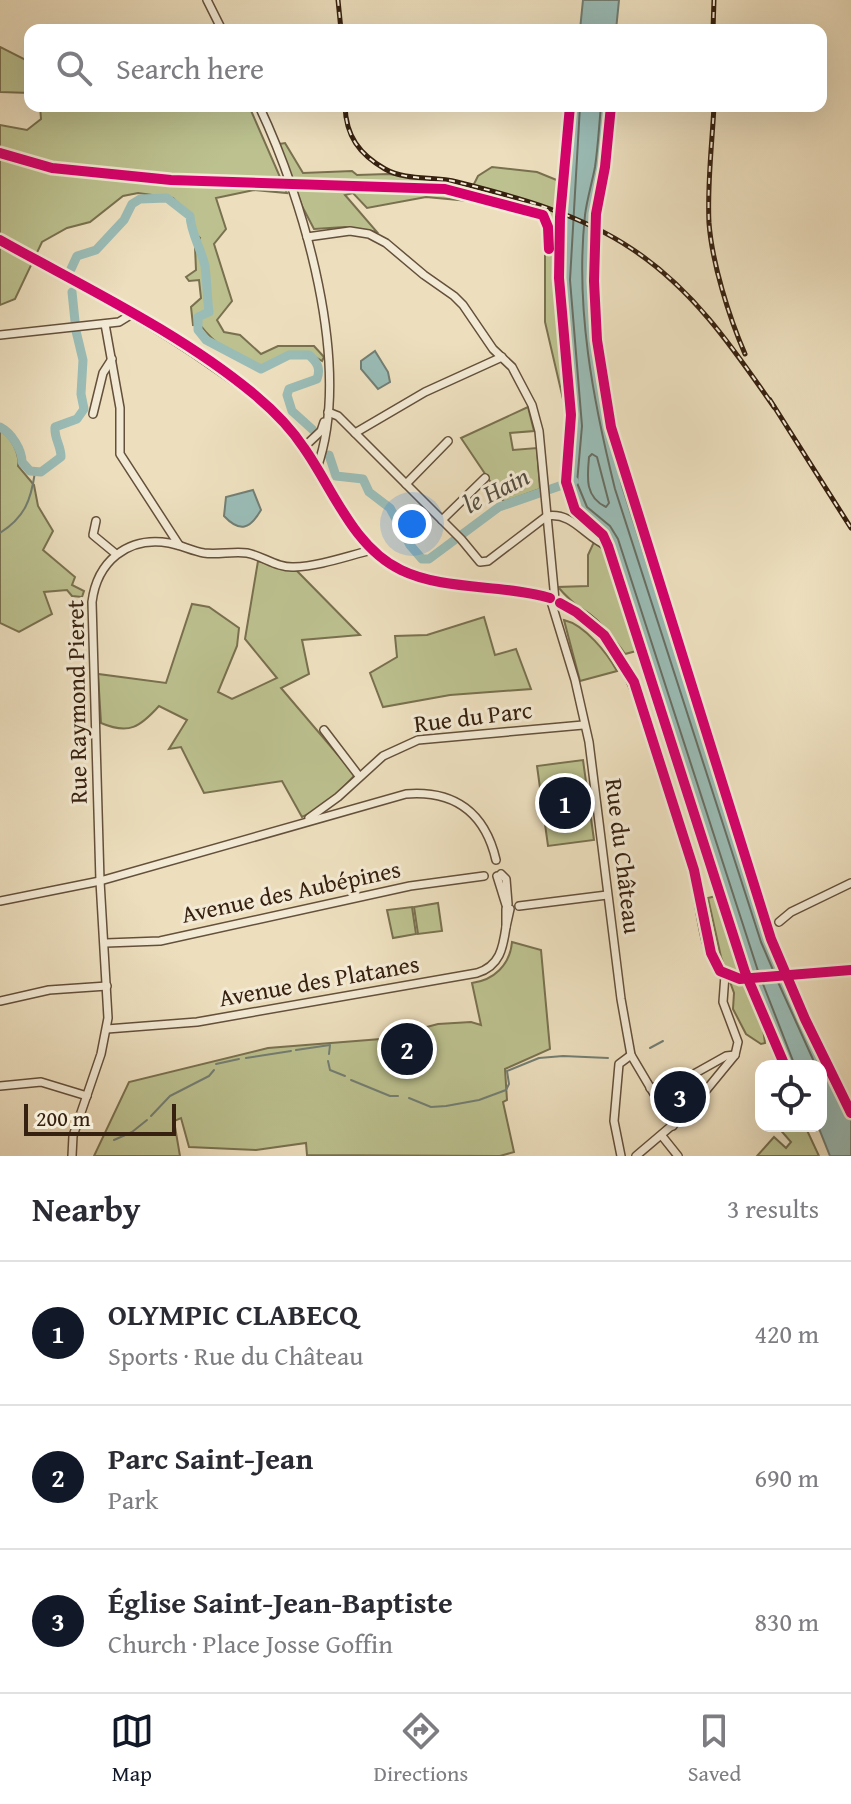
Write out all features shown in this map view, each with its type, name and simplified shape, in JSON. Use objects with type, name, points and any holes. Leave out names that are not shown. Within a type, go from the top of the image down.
[{"type":"main road","points":[[0,240],[177,340],[254,394],[288,426],[362,540],[384,560],[415,576],[521,590],[555,600],[576,612],[604,635],[634,682],[694,870],[713,959],[720,971],[740,979],[851,970]]},
{"type":"street","points":[[207,0],[219,24]]},
{"type":"street","points":[[262,112],[284,163],[307,237],[326,341],[328,412],[317,468]]},
{"type":"street","name":"Rue du Château","points":[[307,237],[350,231],[369,234],[386,243],[463,305],[493,349],[512,367],[532,405],[539,431],[555,600],[589,742],[607,895],[631,1055],[673,1126]]},
{"type":"street","points":[[0,335],[119,322],[132,314]]},
{"type":"street","points":[[105,324],[120,408],[120,454],[179,545]]},
{"type":"street","points":[[355,433],[425,392],[502,357]]},
{"type":"street","points":[[93,414],[103,373],[112,359]]},
{"type":"street","points":[[328,412],[336,414],[459,536],[480,562],[488,561],[547,516],[565,516],[608,546],[603,535],[575,510],[567,484],[571,416]]},
{"type":"street","points":[[304,447],[321,431],[328,412]]},
{"type":"street","points":[[406,484],[448,441]]},
{"type":"street","points":[[442,520],[485,478]]},
{"type":"street","points":[[96,521],[93,535],[116,554],[136,544],[151,542],[179,545],[203,553],[249,553],[279,566],[294,567],[372,550]]},
{"type":"street","name":"Rue Raymond Pieret","points":[[72,1156],[73,1136],[107,1029],[92,602],[97,579],[116,554]]},
{"type":"street","name":"Rue du Parc","points":[[303,822],[338,797],[383,756],[418,740],[583,725]]},
{"type":"street","points":[[324,730],[359,776]]},
{"type":"street","name":"Rue du Parc","points":[[0,901],[100,881],[406,794],[420,793],[457,801],[481,822],[489,835],[496,860]]},
{"type":"street","points":[[338,797],[345,811]]},
{"type":"street","name":"Avenue des Platanes","points":[[107,1029],[197,1022],[477,973],[489,968],[499,958],[504,944],[510,907],[506,879],[498,873],[496,860]]},
{"type":"street","name":"Avenue des Aubépines","points":[[106,943],[160,941],[410,886],[498,873]]},
{"type":"street","points":[[779,922],[791,912],[851,883]]},
{"type":"street","points":[[510,907],[607,895]]},
{"type":"street","points":[[636,1156],[673,1126],[735,1055],[738,1042],[723,1002],[725,975]]},
{"type":"street","points":[[0,1001],[49,990],[107,986]]},
{"type":"street","points":[[621,1156],[614,1121],[619,1064],[631,1055]]},
{"type":"street","points":[[650,1088],[676,1084],[726,1056],[735,1055]]},
{"type":"street","points":[[692,1076],[699,1098]]},
{"type":"street","points":[[0,1086],[41,1082],[87,1096]]},
{"type":"street","points":[[662,1136],[678,1156]]},
{"type":"green space","points":[[0,47],[24,59],[24,93],[0,92]]},
{"type":"green space","points":[[40,112],[252,112],[287,193],[254,190],[216,198],[226,229],[214,244],[232,301],[217,320],[224,332],[240,335],[261,354],[278,346],[314,346],[324,357],[322,361],[299,353],[286,356],[265,368],[230,352],[201,326],[193,325],[191,307],[201,298],[199,280],[189,281],[186,277],[196,270],[195,247],[200,238],[195,233],[193,219],[173,198],[138,193],[123,196],[90,222],[67,228],[42,242],[15,299],[0,305],[0,125],[27,130],[41,119]]},
{"type":"green space","points":[[285,143],[303,173],[352,171],[357,175],[388,174],[473,186],[478,176],[492,167],[537,172],[559,181],[557,309],[568,405],[563,399],[545,322],[545,232],[538,218],[480,202],[426,197],[367,208],[353,193],[345,195],[377,232],[345,227],[314,229],[279,144]]},
{"type":"green space","points":[[528,407],[534,431],[510,433],[513,450],[537,448],[540,489],[504,502],[461,438]]},
{"type":"green space","points":[[0,431],[14,446],[18,466],[34,485],[38,506],[53,531],[43,550],[75,577],[72,585],[84,591],[82,597],[72,596],[67,590],[44,592],[52,614],[19,632],[0,623]]},
{"type":"green space","points":[[594,542],[609,554],[640,650],[625,654],[610,635],[558,587],[588,586],[588,555]]},
{"type":"green space","points":[[258,561],[297,571],[360,635],[302,640],[309,674],[281,688],[355,775],[324,804],[302,817],[282,781],[204,793],[181,747],[169,749],[187,720],[159,706],[133,727],[111,727],[101,723],[98,674],[166,683],[192,604],[209,607],[239,628],[237,646],[218,692],[232,699],[277,678],[245,639]]},
{"type":"green space","points":[[484,617],[495,655],[516,649],[531,689],[450,695],[383,707],[370,673],[397,657],[395,636],[427,635]]},
{"type":"green space","points":[[564,620],[587,634],[617,671],[580,681]]},
{"type":"green space","points":[[583,760],[594,840],[548,846],[537,766]]},
{"type":"green space","points":[[716,896],[763,1028],[765,1043],[761,1044],[746,1034],[733,1009],[734,993],[721,957],[708,898]]},
{"type":"green space","points":[[438,903],[442,931],[418,934],[414,907]]},
{"type":"green space","points":[[412,907],[416,934],[393,938],[387,910]]},
{"type":"green space","points":[[512,942],[541,950],[550,1049],[505,1069],[507,1100],[503,1102],[514,1152],[500,1156],[307,1155],[306,1143],[256,1150],[189,1147],[181,1118],[174,1121],[180,1156],[94,1156],[129,1082],[268,1048],[381,1039],[438,1024],[471,1022],[481,1025],[472,983],[487,979],[500,970],[508,958]]},
{"type":"green space","points":[[782,1132],[808,1132],[819,1156],[757,1156],[774,1137],[786,1148],[791,1142]]},
{"type":"water","points":[[583,0],[619,0],[617,24],[581,24]]},
{"type":"water","points":[[572,112],[608,112],[603,167],[593,214],[591,281],[598,371],[622,486],[768,940],[822,1060],[785,1060],[772,1032],[740,946],[611,541],[582,512],[571,492],[569,472],[574,423],[562,261],[564,194]]},
{"type":"water","points":[[375,351],[388,372],[390,382],[378,389],[361,369],[361,361]]},
{"type":"water","points":[[253,490],[261,510],[249,525],[235,525],[224,516],[226,497]]},
{"type":"water","points":[[827,1071],[851,1117],[851,1156],[830,1156],[820,1132],[827,1132]]},
{"type":"waterway","name":"le Hain","points":[[71,269],[77,256],[96,250],[124,220],[132,204],[140,199],[167,198],[190,216],[205,266],[209,312],[198,317],[198,330],[206,340],[261,369],[289,355],[309,355],[318,366],[317,379],[289,389],[287,395],[292,411],[313,430]]},
{"type":"waterway","name":"le Hain","points":[[0,427],[16,442],[22,462],[30,471],[41,472],[61,457],[55,427],[77,419],[84,409],[81,394],[83,360],[72,292]]},
{"type":"waterway","name":"le Hain","points":[[329,455],[336,476],[363,479],[369,492],[390,508],[410,545],[422,559],[429,559],[499,507],[574,481]]},
{"type":"waterway","points":[[0,533],[21,514],[35,472]]},
{"type":"waterway","points":[[650,1048],[663,1041]]},
{"type":"waterway","points":[[296,1050],[330,1045],[329,1054]]},
{"type":"waterway","points":[[246,1058],[291,1051]]},
{"type":"waterway","points":[[409,1098],[431,1107],[479,1100],[506,1090],[509,1084],[507,1071],[539,1058],[608,1058]]},
{"type":"waterway","points":[[216,1064],[239,1059]]},
{"type":"waterway","points":[[328,1061],[330,1070],[345,1076]]},
{"type":"waterway","points":[[151,1116],[170,1096],[209,1076],[214,1070]]},
{"type":"waterway","points":[[351,1080],[390,1096],[398,1096]]},
{"type":"waterway","points":[[114,1140],[132,1132],[147,1120]]},
{"type":"railway","points":[[338,0],[340,24]]},
{"type":"railway","points":[[713,24],[714,0]]},
{"type":"railway","points":[[346,112],[351,135],[361,150],[393,173],[448,180],[525,201],[570,216],[632,249],[693,301],[774,407]]},
{"type":"railway","points":[[714,112],[709,194],[711,239],[722,290],[745,354]]},
{"type":"railway","points":[[770,400],[851,528]]},
{"type":"cycle path","points":[[569,112],[560,217],[559,278],[571,415],[566,482],[575,510],[603,535],[608,546],[745,972],[782,1060]]},
{"type":"cycle path","points":[[610,112],[596,214],[594,281],[597,340],[611,427],[771,939],[805,1019],[851,1113]]},
{"type":"cycle path","points":[[0,153],[52,168],[171,180],[445,189],[543,215],[548,227],[549,249]]},
{"type":"cycle path","points":[[0,240],[164,331],[255,395],[293,433],[345,516],[384,560],[418,577],[550,598]]},
{"type":"cycle path","points":[[560,603],[604,635],[634,682],[694,870],[711,953],[720,971],[740,979],[851,970]]},
{"type":"place","name":"OLYMPIC CLABECQ","points":[[565,803]]},
{"type":"place","name":"Parc Saint-Jean","points":[[407,1049]]},
{"type":"place","name":"Église Saint-Jean-Baptiste","points":[[680,1097]]}]
